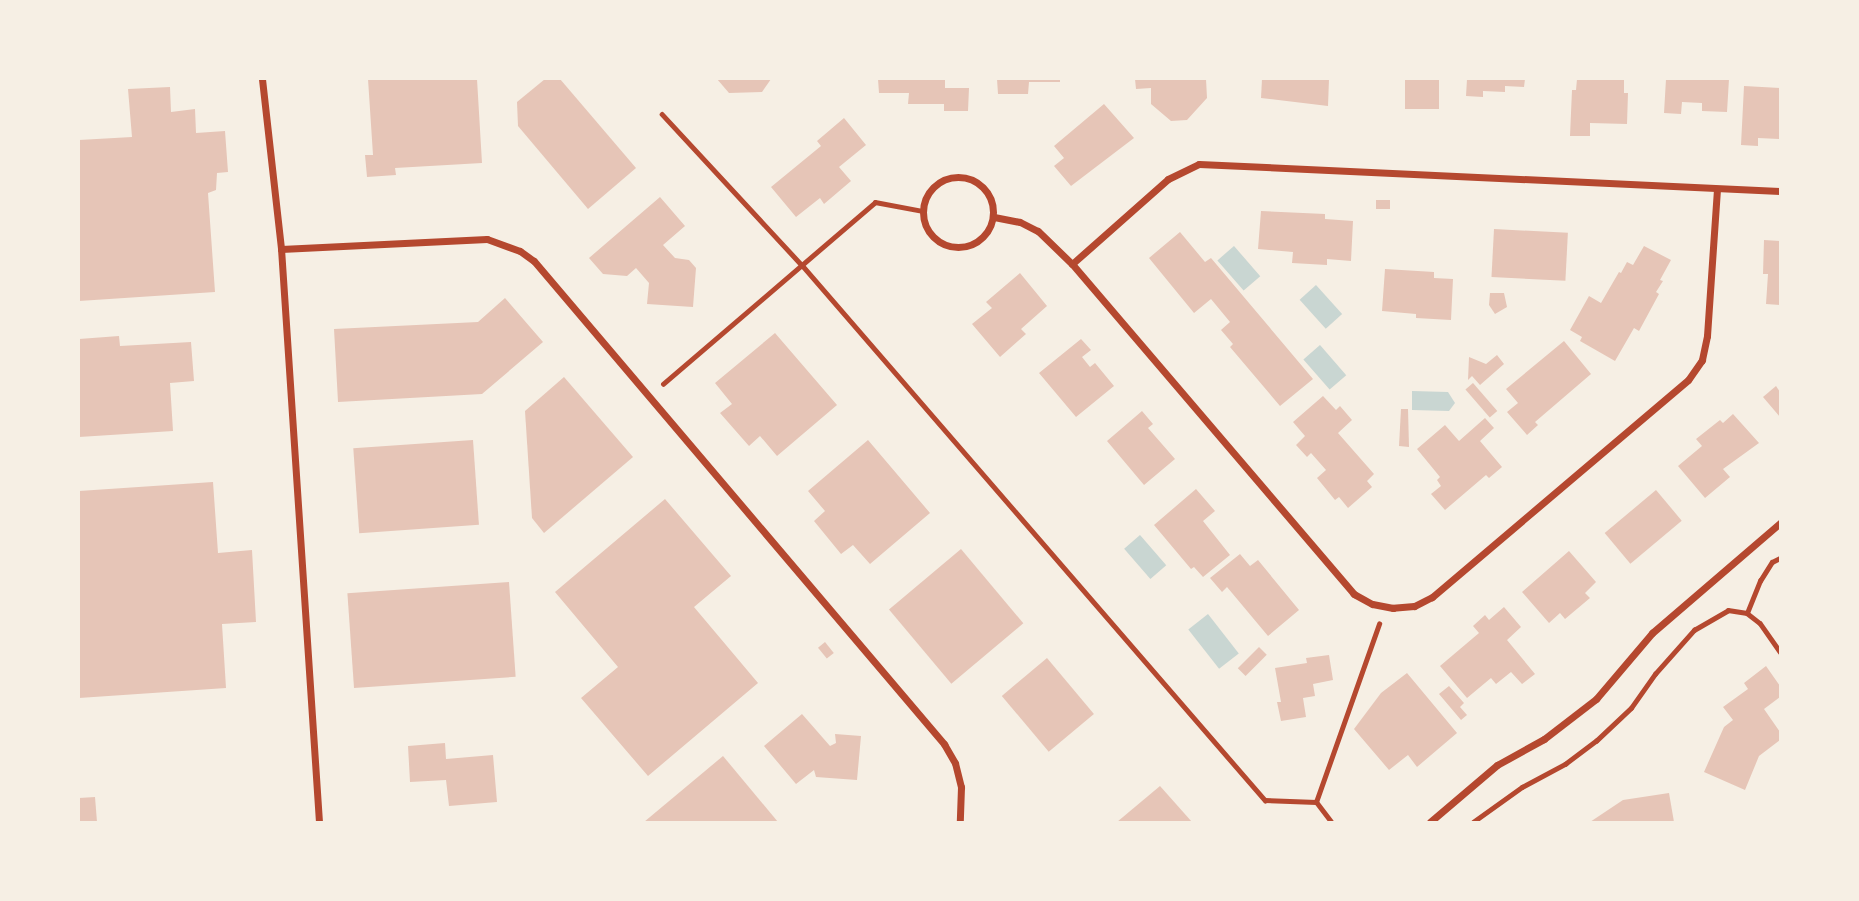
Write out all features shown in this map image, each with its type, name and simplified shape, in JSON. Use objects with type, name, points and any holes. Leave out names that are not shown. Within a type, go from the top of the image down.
[{"type":"street","points":[[261,79],[281,249],[318,822]]},
{"type":"street","points":[[1072,264],[1168,179],[1199,164],[1780,191]]},
{"type":"street","points":[[950,177],[967,177],[982,185],[992,199],[994,217],[988,232],[975,244],[958,248],[941,243],[929,232],[923,211],[925,199],[934,185],[950,177]]},
{"type":"street","points":[[994,217],[1020,222],[1038,232],[1072,264],[1354,594],[1372,604],[1385,607],[1414,606],[1433,597],[1688,380],[1702,360],[1707,336],[1717,189]]},
{"type":"street","points":[[281,249],[487,239],[505,244],[534,261],[944,744],[955,763],[961,787],[960,822]]},
{"type":"street","points":[[1430,822],[1497,765],[1544,739],[1596,699],[1652,633],[1780,523]]},
{"type":"path","points":[[662,114],[802,265],[1265,800],[1316,802]]},
{"type":"path","points":[[649,397],[875,202],[923,211]]},
{"type":"path","points":[[1747,613],[1760,581],[1772,562],[1780,558]]},
{"type":"path","points":[[1316,802],[1385,607]]},
{"type":"path","points":[[1473,822],[1596,741],[1631,708],[1655,674],[1694,630],[1728,610],[1747,613],[1760,623],[1780,652]]},
{"type":"path","points":[[1316,802],[1331,822]]},
{"type":"shaded area","points":[[1234,246],[1260,276],[1244,291],[1217,260]]},
{"type":"shaded area","points":[[1316,285],[1342,314],[1326,329],[1300,300]]},
{"type":"shaded area","points":[[1320,345],[1346,375],[1330,390],[1303,359]]},
{"type":"shaded area","points":[[1412,391],[1448,392],[1455,403],[1449,411],[1412,410]]},
{"type":"shaded area","points":[[1140,535],[1166,565],[1150,579],[1124,549]]},
{"type":"shaded area","points":[[1208,614],[1239,653],[1219,669],[1188,629]]},
{"type":"building","points":[[368,79],[477,79],[482,163],[395,168],[396,175],[367,177],[365,155],[373,155]]},
{"type":"building","points":[[545,79],[560,79],[636,168],[588,209],[518,126],[517,102]]},
{"type":"building","points":[[717,79],[771,79],[762,92],[729,93]]},
{"type":"building","points":[[878,79],[945,79],[945,88],[969,88],[968,111],[944,111],[944,104],[908,104],[909,93],[879,93]]},
{"type":"building","points":[[997,79],[1060,79],[1060,82],[1029,82],[1028,94],[998,94]]},
{"type":"building","points":[[1135,79],[1206,79],[1207,98],[1187,120],[1171,121],[1151,104],[1151,88],[1136,89]]},
{"type":"building","points":[[1262,79],[1329,79],[1328,106],[1261,98]]},
{"type":"building","points":[[1405,79],[1439,79],[1439,109],[1405,109]]},
{"type":"building","points":[[1467,79],[1525,79],[1524,87],[1505,86],[1505,92],[1483,91],[1483,97],[1466,96]]},
{"type":"building","points":[[1577,79],[1624,79],[1624,93],[1628,93],[1627,124],[1590,123],[1590,136],[1570,136],[1572,90],[1576,90]]},
{"type":"building","points":[[1666,79],[1729,79],[1727,112],[1702,111],[1702,103],[1682,102],[1681,114],[1664,113]]},
{"type":"building","points":[[1744,86],[1780,88],[1779,139],[1758,138],[1758,146],[1741,145]]},
{"type":"building","points":[[170,87],[171,112],[195,109],[196,133],[225,131],[228,172],[217,173],[216,190],[208,193],[215,292],[79,301],[79,140],[132,137],[128,89]]},
{"type":"building","points":[[1104,104],[1134,138],[1071,186],[1054,166],[1064,158],[1054,146]]},
{"type":"building","points":[[844,118],[866,145],[839,167],[851,181],[824,204],[820,198],[796,217],[771,187],[821,146],[817,141]]},
{"type":"building","points":[[660,197],[685,226],[663,245],[675,258],[689,260],[696,268],[693,307],[647,304],[649,283],[636,268],[627,276],[603,274],[589,258]]},
{"type":"building","points":[[1376,200],[1390,200],[1390,209],[1376,209]]},
{"type":"building","points":[[1261,211],[1325,214],[1325,219],[1353,221],[1351,261],[1327,259],[1327,265],[1292,263],[1293,252],[1258,249]]},
{"type":"building","points":[[1494,229],[1568,233],[1565,281],[1491,277]]},
{"type":"building","points":[[1180,232],[1205,262],[1211,258],[1313,379],[1280,406],[1230,347],[1233,344],[1221,330],[1230,322],[1211,299],[1194,313],[1149,258]]},
{"type":"building","points":[[1764,240],[1780,241],[1780,305],[1766,304],[1768,274],[1763,274]]},
{"type":"building","points":[[1644,246],[1671,260],[1660,280],[1663,281],[1656,292],[1659,294],[1639,331],[1634,328],[1615,361],[1580,341],[1582,337],[1570,330],[1589,296],[1601,303],[1619,272],[1621,273],[1627,262],[1633,265]]},
{"type":"building","points":[[1385,269],[1434,272],[1434,278],[1453,279],[1451,320],[1416,318],[1416,314],[1382,311]]},
{"type":"building","points":[[1020,273],[1047,306],[1021,329],[1026,334],[1000,357],[972,324],[992,308],[986,302]]},
{"type":"building","points":[[1490,293],[1504,293],[1507,307],[1495,314],[1489,305]]},
{"type":"building","points":[[505,298],[543,342],[482,394],[338,402],[334,329],[478,322]]},
{"type":"building","points":[[775,333],[837,405],[777,456],[760,436],[749,446],[720,413],[732,404],[715,383]]},
{"type":"building","points":[[119,336],[120,346],[191,342],[194,381],[170,383],[173,431],[79,437],[79,339]]},
{"type":"building","points":[[1081,339],[1091,350],[1082,357],[1090,367],[1095,363],[1114,386],[1076,417],[1039,373]]},
{"type":"building","points":[[1564,341],[1591,374],[1535,422],[1538,425],[1527,435],[1507,412],[1518,403],[1506,389]]},
{"type":"building","points":[[1497,355],[1504,364],[1480,385],[1472,376],[1468,380],[1469,357],[1486,364]]},
{"type":"building","points":[[564,377],[633,457],[544,533],[532,518],[525,411]]},
{"type":"building","points":[[1473,383],[1497,411],[1490,417],[1465,390]]},
{"type":"building","points":[[1776,386],[1780,392],[1780,417],[1763,397]]},
{"type":"building","points":[[1323,396],[1336,410],[1340,406],[1352,420],[1338,433],[1374,474],[1367,481],[1372,487],[1348,508],[1339,497],[1335,500],[1317,478],[1326,470],[1311,453],[1307,457],[1296,445],[1305,436],[1293,422]]},
{"type":"building","points":[[1401,409],[1408,409],[1409,447],[1399,446]]},
{"type":"building","points":[[1142,411],[1153,424],[1148,428],[1175,459],[1144,485],[1107,441]]},
{"type":"building","points":[[1733,414],[1759,443],[1723,469],[1730,477],[1705,498],[1678,466],[1702,446],[1696,439],[1720,420],[1723,423]]},
{"type":"building","points":[[1485,418],[1494,428],[1480,441],[1502,467],[1489,478],[1486,475],[1445,510],[1431,494],[1441,486],[1437,480],[1440,477],[1417,449],[1445,425],[1459,441]]},
{"type":"building","points":[[473,440],[479,525],[359,533],[353,448]]},
{"type":"building","points":[[868,440],[930,513],[870,564],[853,545],[841,554],[814,521],[825,511],[808,491]]},
{"type":"building","points":[[213,482],[218,553],[252,550],[256,622],[222,624],[226,688],[79,698],[79,491]]},
{"type":"building","points":[[1196,489],[1215,511],[1203,521],[1230,555],[1203,577],[1194,567],[1191,569],[1154,525]]},
{"type":"building","points":[[1656,490],[1682,521],[1630,564],[1605,533]]},
{"type":"building","points":[[665,499],[731,576],[694,607],[758,683],[648,776],[581,698],[618,667],[555,592]]},
{"type":"building","points":[[961,549],[1023,623],[951,684],[889,609]]},
{"type":"building","points":[[1569,551],[1596,582],[1585,593],[1590,598],[1565,619],[1560,613],[1549,623],[1522,592]]},
{"type":"building","points":[[1240,554],[1250,566],[1258,560],[1299,610],[1268,636],[1227,587],[1222,592],[1210,578]]},
{"type":"building","points":[[509,582],[516,677],[354,688],[347,593]]},
{"type":"building","points":[[1504,607],[1521,627],[1507,640],[1535,674],[1522,684],[1511,672],[1496,684],[1491,678],[1467,698],[1440,666],[1479,633],[1473,626],[1485,615],[1489,620]]},
{"type":"building","points":[[825,642],[834,653],[827,659],[818,648]]},
{"type":"building","points":[[1259,647],[1267,655],[1246,676],[1238,668]]},
{"type":"building","points":[[1329,655],[1333,680],[1313,684],[1315,696],[1303,698],[1306,717],[1281,721],[1277,702],[1281,702],[1275,668],[1307,663],[1306,658]]},
{"type":"building","points":[[1047,658],[1094,714],[1049,752],[1002,696]]},
{"type":"building","points":[[1766,666],[1780,686],[1780,697],[1764,709],[1780,732],[1780,740],[1759,756],[1745,790],[1704,772],[1724,727],[1733,720],[1723,707],[1748,689],[1744,683]]},
{"type":"building","points":[[1407,673],[1457,733],[1417,767],[1408,755],[1389,770],[1354,729],[1381,693]]},
{"type":"building","points":[[1449,686],[1464,703],[1460,707],[1467,715],[1461,720],[1439,694]]},
{"type":"building","points":[[802,714],[830,746],[836,743],[835,734],[861,736],[857,780],[816,777],[814,770],[796,784],[764,746]]},
{"type":"building","points":[[445,743],[446,759],[493,755],[497,802],[449,806],[446,780],[410,782],[408,746]]},
{"type":"building","points":[[723,756],[778,822],[644,822]]},
{"type":"building","points":[[1160,786],[1192,822],[1117,822]]},
{"type":"building","points":[[1669,793],[1674,822],[1590,822],[1623,800]]},
{"type":"building","points":[[95,797],[97,822],[79,822],[79,798]]}]
